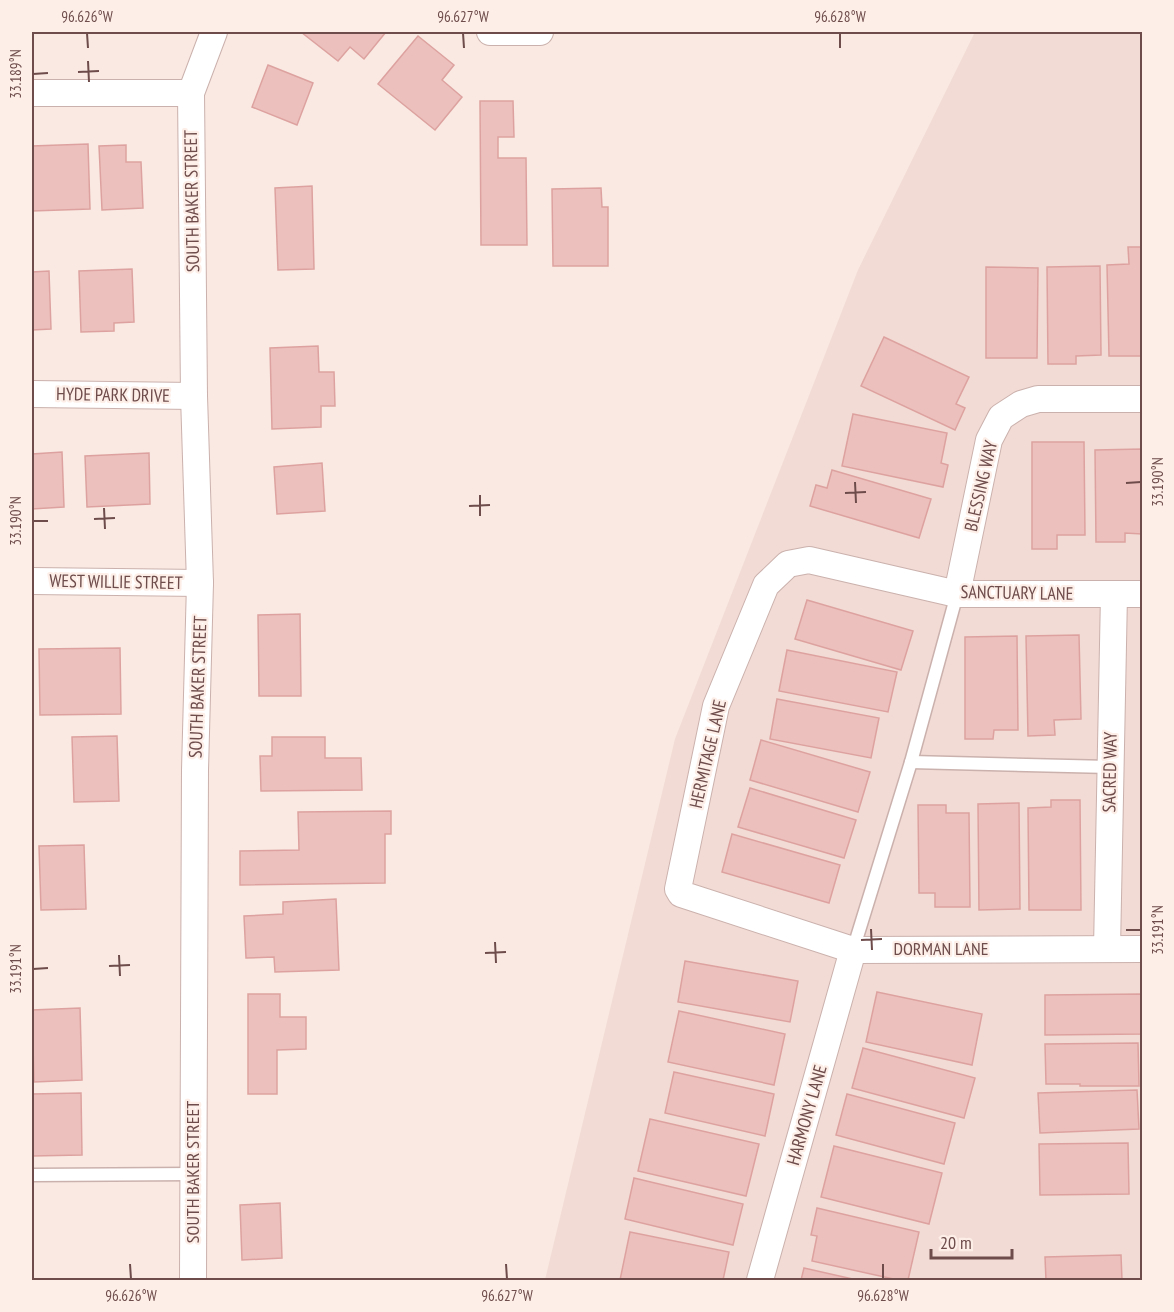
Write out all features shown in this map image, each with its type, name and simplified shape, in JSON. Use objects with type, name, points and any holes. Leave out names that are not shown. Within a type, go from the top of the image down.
[{"type":"street","points":[[32,93],[191,93],[214,32]]},
{"type":"street","points":[[490,32],[540,32]]},
{"type":"street","name":"SOUTH BAKER STREET","points":[[191,93],[194,396],[201,583],[195,770],[193,1281]]},
{"type":"street","name":"HYDE PARK DRIVE","points":[[32,393],[194,396]]},
{"type":"street","name":"BLESSING WAY","points":[[957,594],[989,440],[1001,417],[1021,404],[1038,399],[1143,399]]},
{"type":"street","name":"SANCTUARY LANE","points":[[788,564],[809,560],[957,594],[1143,594]]},
{"type":"street","name":"HERMITAGE LANE","points":[[678,889],[716,706],[766,585],[788,564]]},
{"type":"street","name":"WEST WILLIE STREET","points":[[32,581],[201,583]]},
{"type":"street","name":"SACRED WAY","points":[[1107,949],[1114,594]]},
{"type":"street","name":"DORMAN LANE","points":[[678,889],[681,894],[853,950],[1143,950]]},
{"type":"street","name":"HARMONY LANE","points":[[760,1281],[853,950]]},
{"type":"lane","points":[[853,950],[912,762],[957,594]]},
{"type":"lane","points":[[912,762],[1110,767]]},
{"type":"lane","points":[[32,1175],[193,1174]]},
{"type":"shaded area","points":[[975,32],[1142,32],[1142,1280],[545,1280],[675,739],[858,270]]},
{"type":"building","points":[[301,32],[386,32],[364,59],[350,47],[338,61]]},
{"type":"building","points":[[418,36],[454,65],[442,80],[462,97],[435,130],[378,84]]},
{"type":"building","points":[[268,65],[313,83],[297,125],[252,107]]},
{"type":"building","points":[[480,101],[513,101],[514,137],[498,137],[498,158],[526,158],[527,245],[481,245]]},
{"type":"building","points":[[88,144],[90,209],[32,211],[32,146]]},
{"type":"building","points":[[126,145],[126,162],[141,162],[143,208],[102,210],[99,146]]},
{"type":"building","points":[[312,186],[314,269],[278,270],[275,188]]},
{"type":"building","points":[[601,188],[602,207],[608,207],[608,266],[553,266],[552,189]]},
{"type":"building","points":[[1128,247],[1142,247],[1142,356],[1109,356],[1107,265],[1129,264]]},
{"type":"building","points":[[1100,266],[1101,355],[1076,356],[1076,364],[1048,364],[1047,267]]},
{"type":"building","points":[[986,267],[1038,268],[1037,358],[986,358]]},
{"type":"building","points":[[132,269],[134,322],[114,323],[114,331],[81,332],[79,271]]},
{"type":"building","points":[[49,271],[51,329],[32,330],[32,272]]},
{"type":"building","points":[[884,337],[969,377],[956,404],[965,408],[955,430],[861,386]]},
{"type":"building","points":[[318,346],[319,372],[334,372],[335,406],[321,406],[321,427],[272,429],[270,348]]},
{"type":"building","points":[[853,414],[947,433],[941,463],[948,465],[943,487],[842,466]]},
{"type":"building","points":[[1032,442],[1084,442],[1085,535],[1057,535],[1057,549],[1032,549]]},
{"type":"building","points":[[1142,449],[1142,534],[1125,533],[1125,542],[1096,542],[1095,450]]},
{"type":"building","points":[[62,452],[64,507],[32,509],[32,454]]},
{"type":"building","points":[[149,453],[150,504],[87,507],[85,456]]},
{"type":"building","points":[[322,463],[325,511],[277,514],[274,467]]},
{"type":"building","points":[[832,470],[931,499],[919,538],[810,506],[816,485],[827,488]]},
{"type":"building","points":[[807,600],[913,631],[901,670],[795,639]]},
{"type":"building","points":[[300,614],[301,696],[259,696],[258,615]]},
{"type":"building","points":[[1079,635],[1081,719],[1054,720],[1055,735],[1028,736],[1026,636]]},
{"type":"building","points":[[1017,636],[1018,730],[994,730],[993,739],[965,739],[965,637]]},
{"type":"building","points":[[120,648],[121,714],[40,715],[39,649]]},
{"type":"building","points":[[787,650],[897,672],[888,712],[779,691]]},
{"type":"building","points":[[777,699],[879,718],[871,758],[770,739]]},
{"type":"building","points":[[117,736],[119,801],[74,802],[72,737]]},
{"type":"building","points":[[272,737],[325,737],[325,758],[361,758],[362,790],[261,791],[260,756],[272,756]]},
{"type":"building","points":[[761,740],[870,772],[858,812],[750,780]]},
{"type":"building","points":[[750,788],[856,820],[844,858],[738,827]]},
{"type":"building","points":[[1051,800],[1080,800],[1081,910],[1029,910],[1028,808],[1051,807]]},
{"type":"building","points":[[1019,803],[1020,909],[979,910],[978,804]]},
{"type":"building","points":[[918,805],[946,805],[946,813],[969,813],[970,907],[935,907],[935,893],[919,893]]},
{"type":"building","points":[[391,811],[391,834],[385,834],[385,883],[240,885],[240,851],[299,850],[298,812]]},
{"type":"building","points":[[732,834],[840,865],[829,903],[722,872]]},
{"type":"building","points":[[84,845],[86,909],[41,910],[39,846]]},
{"type":"building","points":[[336,899],[339,970],[275,972],[274,957],[246,958],[244,916],[283,914],[283,902]]},
{"type":"building","points":[[685,961],[798,981],[790,1022],[678,1002]]},
{"type":"building","points":[[877,992],[982,1014],[972,1065],[866,1042]]},
{"type":"building","points":[[248,994],[280,994],[280,1017],[306,1017],[306,1049],[277,1050],[277,1094],[248,1094]]},
{"type":"building","points":[[1142,994],[1142,1034],[1045,1035],[1045,995]]},
{"type":"building","points":[[80,1008],[82,1080],[34,1082],[32,1010]]},
{"type":"building","points":[[679,1011],[785,1034],[774,1085],[668,1062]]},
{"type":"building","points":[[1138,1043],[1139,1086],[1046,1084],[1045,1044]]},
{"type":"building","points":[[863,1048],[975,1078],[964,1118],[852,1088]]},
{"type":"building","points":[[674,1072],[774,1094],[765,1136],[665,1113]]},
{"type":"building","points":[[1137,1090],[1139,1129],[1040,1133],[1038,1093]]},
{"type":"building","points":[[81,1093],[82,1155],[32,1156],[32,1094]]},
{"type":"building","points":[[847,1094],[955,1123],[944,1164],[836,1135]]},
{"type":"building","points":[[650,1119],[759,1144],[746,1196],[638,1171]]},
{"type":"building","points":[[1128,1143],[1129,1194],[1040,1195],[1039,1144]]},
{"type":"building","points":[[834,1146],[942,1173],[929,1224],[821,1197]]},
{"type":"building","points":[[634,1178],[743,1204],[733,1245],[625,1219]]},
{"type":"building","points":[[280,1203],[282,1258],[242,1260],[240,1205]]},
{"type":"building","points":[[817,1208],[919,1232],[908,1280],[898,1280],[812,1261],[817,1236],[811,1235]]},
{"type":"building","points":[[630,1232],[729,1252],[723,1280],[620,1280]]},
{"type":"building","points":[[1121,1255],[1122,1280],[1046,1280],[1045,1257]]},
{"type":"building","points":[[804,1268],[857,1280],[801,1280]]}]
